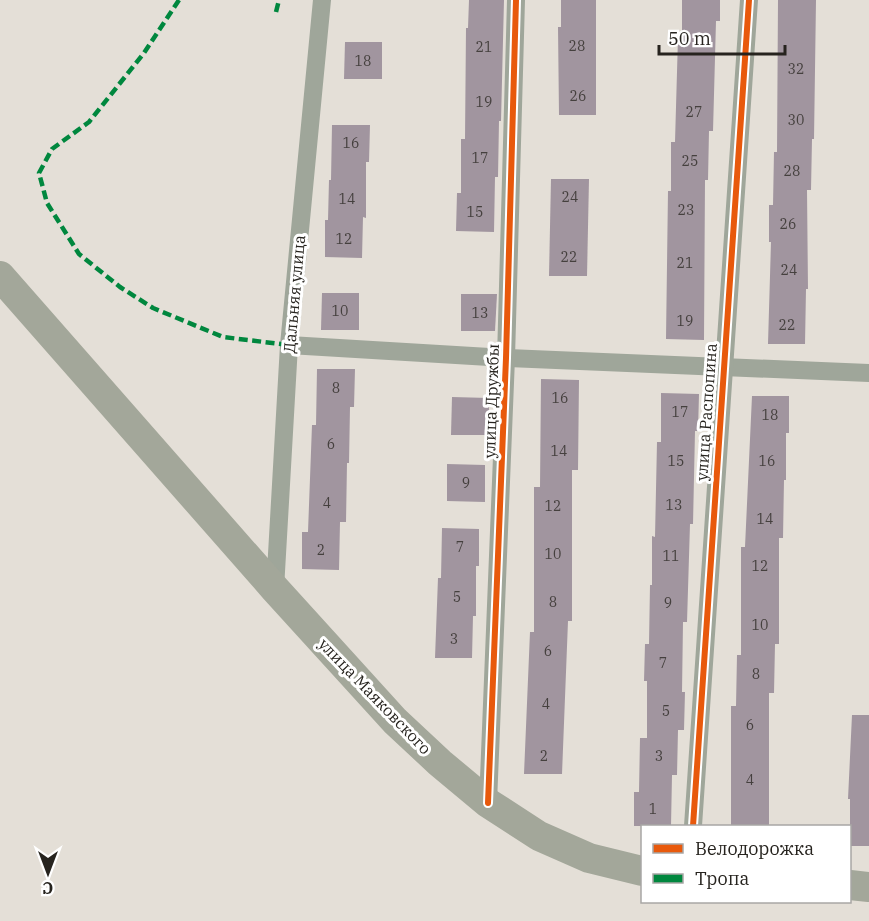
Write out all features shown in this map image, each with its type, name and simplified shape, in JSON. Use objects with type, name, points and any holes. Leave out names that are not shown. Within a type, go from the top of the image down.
[{"type":"main road","name":"улица Маяковского","points":[[0,276],[275,589],[395,721],[440,763],[488,802],[539,836],[589,858],[641,871]]},
{"type":"main road","points":[[851,885],[869,887]]},
{"type":"street","name":"Дальняя улица","points":[[275,589],[289,345],[321,0]]},
{"type":"street","name":"улица Дружбы","points":[[488,802],[506,358],[516,0]]},
{"type":"street","name":"улица Распопина","points":[[693,825],[749,0]]},
{"type":"street","points":[[289,345],[506,358],[869,374]]},
{"type":"building","points":[[469,0],[504,0],[501,121],[499,121],[498,177],[495,177],[494,232],[456,231],[457,193],[461,193],[461,139],[465,139],[466,28],[468,28]]},
{"type":"building","points":[[561,0],[596,0],[596,115],[559,115],[558,27],[561,27]]},
{"type":"building","points":[[682,0],[720,0],[720,21],[716,21],[713,131],[709,131],[708,180],[705,180],[704,340],[666,339],[668,191],[671,191],[671,142],[675,142],[678,37],[682,37]]},
{"type":"building","points":[[778,0],[816,0],[814,139],[812,139],[811,190],[807,190],[808,289],[806,289],[805,344],[768,344],[771,242],[769,242],[769,205],[773,205],[774,152],[777,152]]},
{"type":"building","points":[[345,42],[382,42],[382,79],[344,79]]},
{"type":"building","points":[[332,125],[370,125],[362,258],[325,257],[325,220],[328,220],[329,180],[331,180]]},
{"type":"building","points":[[551,179],[589,179],[587,276],[549,276]]},
{"type":"building","points":[[322,293],[359,293],[359,330],[321,330]]},
{"type":"building","points":[[461,294],[497,294],[495,331],[461,331]]},
{"type":"building","points":[[317,369],[355,369],[354,407],[350,407],[346,522],[340,522],[339,570],[302,569],[302,532],[308,532],[312,425],[316,425]]},
{"type":"building","points":[[541,379],[579,380],[578,470],[572,470],[572,621],[568,621],[562,774],[524,774],[530,632],[534,632],[534,487],[540,487]]},
{"type":"building","points":[[661,393],[699,394],[698,431],[695,431],[693,524],[690,524],[687,622],[683,622],[684,730],[678,730],[677,775],[672,775],[671,825],[634,826],[634,792],[639,792],[640,738],[647,738],[645,644],[649,644],[657,442],[661,442]]},
{"type":"building","points":[[752,396],[789,396],[783,538],[779,538],[779,644],[775,644],[774,693],[769,693],[769,825],[731,825],[731,706],[736,706],[737,655],[741,655],[741,547],[745,547]]},
{"type":"building","points":[[452,397],[489,398],[489,435],[451,435]]},
{"type":"building","points":[[447,464],[485,465],[485,502],[447,501]]},
{"type":"building","points":[[442,528],[479,529],[479,566],[476,566],[476,616],[473,616],[472,658],[435,658]]},
{"type":"building","points":[[852,715],[869,715],[869,846],[851,846],[850,799],[848,799]]},
{"type":"marked path","points":[[179,0],[144,53],[89,122],[52,149],[39,173],[47,203],[79,254],[120,287],[153,308],[223,337],[289,345]]},
{"type":"marked path","points":[[276,12],[279,0]]},
{"type":"cycle path","points":[[488,803],[506,358],[516,0]]},
{"type":"cycle path","points":[[693,825],[749,0]]}]
